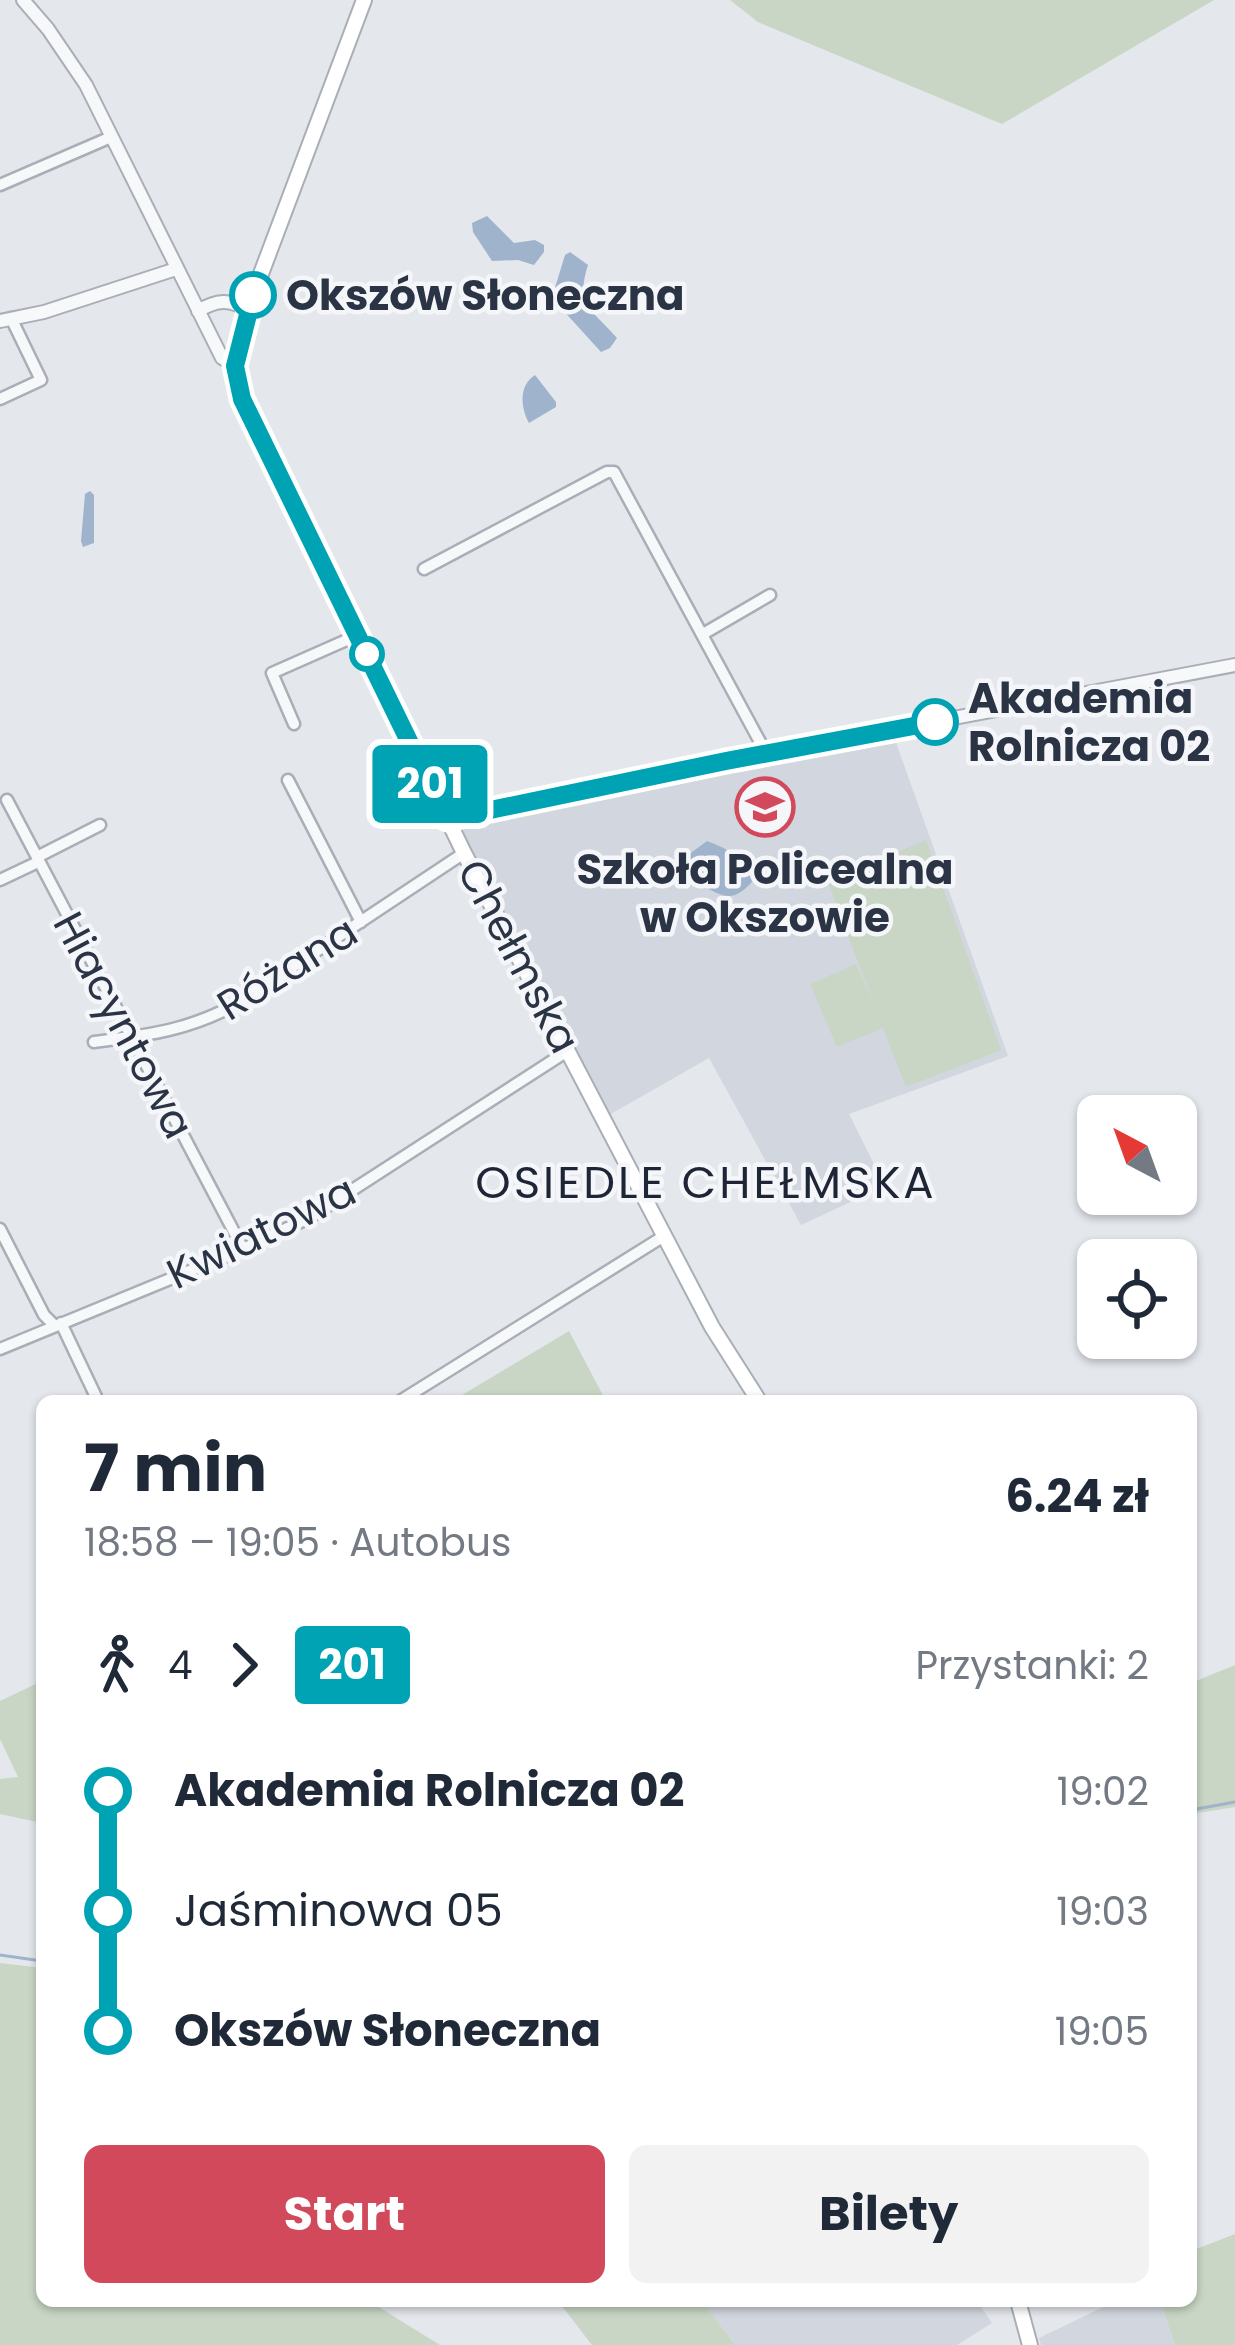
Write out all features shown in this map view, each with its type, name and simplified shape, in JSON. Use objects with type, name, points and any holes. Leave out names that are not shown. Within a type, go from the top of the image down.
[{"type":"main road","points":[[235,366],[247,311],[364,0]]},
{"type":"main road","name":"Chełmska","points":[[235,366],[242,399],[464,854],[712,1327],[755,1395]]},
{"type":"main road","points":[[1020,2307],[1030,2345]]},
{"type":"street","name":"Chełmska","points":[[23,0],[68,56],[222,358],[235,366]]},
{"type":"street","points":[[0,185],[111,136]]},
{"type":"street","points":[[0,399],[40,380],[6,320],[176,269]]},
{"type":"street","points":[[198,311],[223,301],[247,311]]},
{"type":"street","points":[[424,569],[614,472],[766,753]]},
{"type":"street","points":[[704,634],[770,595]]},
{"type":"street","points":[[294,724],[272,674],[358,635]]},
{"type":"street","points":[[447,819],[1235,665]]},
{"type":"street","points":[[288,780],[361,922]]},
{"type":"street","name":"Hiacyntowa","points":[[7,800],[242,1249]]},
{"type":"street","points":[[0,880],[100,825]]},
{"type":"street","name":"Różana","points":[[94,1042],[188,1027],[236,1005],[464,854]]},
{"type":"street","name":"Kwiatowa","points":[[0,1348],[309,1218],[568,1050]]},
{"type":"street","points":[[0,1229],[44,1315],[58,1325],[95,1395]]},
{"type":"street","points":[[410,1395],[664,1236]]},
{"type":"shaded area","points":[[894,737],[1008,1056],[849,1114],[885,1186],[801,1225],[709,1058],[609,1115],[456,824]]},
{"type":"shaded area","points":[[706,2307],[981,2307],[992,2323],[957,2345],[735,2345]]},
{"type":"shaded area","points":[[1104,2307],[1162,2307],[1175,2345],[1041,2345],[1039,2338]]},
{"type":"green space","points":[[730,0],[1214,0],[1002,124],[758,22]]},
{"type":"green space","points":[[926,840],[1001,1050],[906,1087],[883,1028],[837,1047],[810,984],[856,964],[874,1005],[828,882]]},
{"type":"green space","points":[[569,1331],[603,1395],[462,1395]]},
{"type":"green space","points":[[1235,1665],[1235,1807],[1197,1813],[1197,1681]]},
{"type":"green space","points":[[36,1684],[36,1822],[0,1814],[0,1779],[18,1777],[0,1739],[0,1701]]},
{"type":"green space","points":[[0,1963],[36,1967],[36,2307],[379,2307],[440,2345],[0,2345]]},
{"type":"green space","points":[[1235,2234],[1235,2345],[1175,2345],[1162,2307],[1197,2307],[1197,2249]]},
{"type":"green space","points":[[563,2307],[706,2307],[735,2345],[592,2345]]},
{"type":"water","points":[[487,216],[514,243],[535,240],[544,245],[534,265],[492,261],[472,223]]},
{"type":"water","points":[[570,252],[588,265],[583,289],[588,306],[617,338],[601,352],[561,308],[554,291]]},
{"type":"water","points":[[535,375],[556,407],[529,423],[523,397]]},
{"type":"water","points":[[85,494],[94,495],[94,543],[83,547]]},
{"type":"water","points":[[707,841],[735,855],[756,877],[741,892],[727,896],[695,881],[688,855]]},
{"type":"waterway","points":[[1197,1809],[1235,1802]]},
{"type":"waterway","points":[[0,1955],[36,1960]]},
{"type":"bus line","name":"201","points":[[253,295],[235,366],[242,399],[447,819],[935,722]]},
{"type":"place","name":"Okszów Słoneczna","points":[[253,295]]},
{"type":"place","name":"Akademia Rolnicza 02","points":[[935,722]]},
{"type":"place","name":"Szkoła Policealna w Okszowie","points":[[765,807]]},
{"type":"district","name":"OSIEDLE CHEŁMSKA","points":[[706,1182]]}]
